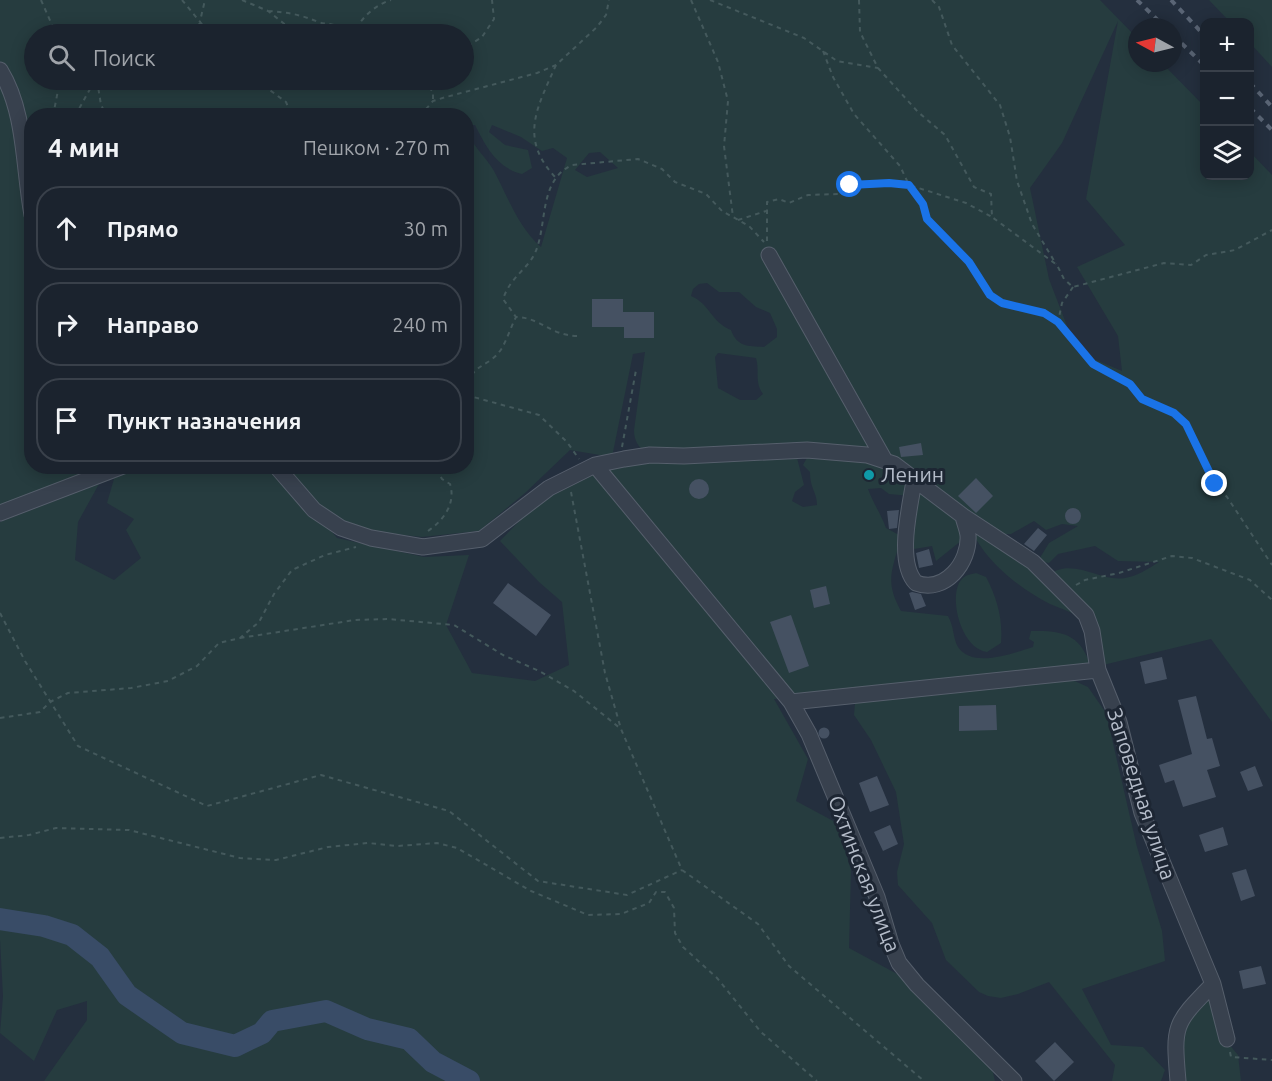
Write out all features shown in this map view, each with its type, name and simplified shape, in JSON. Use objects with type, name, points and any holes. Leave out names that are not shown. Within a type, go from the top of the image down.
[{"type":"street","points":[[0,70],[12,89],[19,113],[24,171]]},
{"type":"street","points":[[769,255],[884,459]]},
{"type":"street","points":[[283,474],[314,510],[341,528],[371,538],[423,547],[482,539],[549,488],[590,468],[624,459],[650,455],[684,456],[807,450],[863,454],[884,459]]},
{"type":"street","name":"Заповедная улица","points":[[884,459],[963,516],[1033,562],[1065,592],[1090,624],[1098,670],[1119,722],[1142,813],[1213,984],[1227,1039]]},
{"type":"street","name":"Охтинская улица","points":[[590,468],[791,702],[809,734],[877,897],[899,963],[917,985],[1014,1081]]},
{"type":"street","points":[[0,513],[102,474]]},
{"type":"street","points":[[914,481],[906,552],[909,570],[916,583],[927,585],[943,582],[957,569],[964,555],[968,537],[963,516]]},
{"type":"street","points":[[791,702],[1098,670]]},
{"type":"street","points":[[1178,1081],[1174,1043],[1180,1018],[1213,984]]},
{"type":"path","points":[[41,0],[52,24]]},
{"type":"path","points":[[182,0],[199,22],[203,15],[205,0]]},
{"type":"path","points":[[242,0],[268,10],[296,13],[318,22],[336,24]]},
{"type":"path","points":[[360,24],[381,3],[391,0]]},
{"type":"path","points":[[474,42],[482,37],[494,19],[492,0]]},
{"type":"path","points":[[474,89],[537,73],[556,65],[597,27],[606,15],[609,0]]},
{"type":"path","points":[[691,0],[718,62],[728,101],[724,146],[733,217]]},
{"type":"path","points":[[710,0],[804,38],[837,61],[878,68]]},
{"type":"path","points":[[859,0],[860,32],[878,68],[918,112],[945,135],[974,187],[990,194],[992,217]]},
{"type":"path","points":[[932,0],[939,7],[952,45],[1000,105],[1021,191],[1032,224],[1064,279],[1073,287]]},
{"type":"path","points":[[268,10],[285,24]]},
{"type":"path","points":[[823,51],[833,77],[854,114],[900,166],[909,185],[923,204],[927,219],[969,262],[990,295],[1002,303],[1044,313],[1058,322],[1093,364],[1130,384],[1142,399],[1174,413],[1186,424],[1215,484],[1227,497],[1272,565]]},
{"type":"path","points":[[556,65],[534,115],[533,129],[544,166],[557,179]]},
{"type":"path","points":[[55,108],[58,90]]},
{"type":"path","points":[[80,108],[90,90]]},
{"type":"path","points":[[98,90],[102,108]]},
{"type":"path","points":[[270,90],[286,102],[289,108]]},
{"type":"path","points":[[431,90],[434,101]]},
{"type":"path","points":[[426,108],[434,101],[469,90]]},
{"type":"path","points":[[516,317],[503,299],[508,284],[534,256],[544,225],[544,206],[563,169],[572,165],[638,159],[662,169],[675,182],[706,194],[722,211],[749,226],[768,246],[767,202],[779,199],[789,203],[808,195],[838,194],[850,185],[889,183],[909,185],[966,203],[992,217],[1057,266]]},
{"type":"path","points":[[737,220],[766,211]]},
{"type":"path","points":[[1058,322],[1062,303],[1073,287],[1164,263],[1191,265],[1206,255],[1235,250],[1272,230]]},
{"type":"path","points":[[516,317],[530,317],[559,336],[576,336]]},
{"type":"path","points":[[474,370],[501,349],[516,317]]},
{"type":"path","points":[[624,459],[623,433],[636,370]]},
{"type":"path","points":[[474,396],[539,415],[590,468]]},
{"type":"path","points":[[404,544],[431,530],[450,507],[453,496],[450,484],[442,479],[439,474]]},
{"type":"path","points":[[569,478],[603,663],[621,729],[682,870],[758,924],[789,966],[924,1081]]},
{"type":"path","points":[[240,638],[259,621],[274,594],[292,570],[325,555],[352,549],[371,538]]},
{"type":"path","points":[[1065,592],[1085,580],[1119,573],[1172,556],[1192,558],[1250,580],[1272,600]]},
{"type":"path","points":[[0,613],[25,661],[78,746],[207,806],[321,775],[449,811],[538,881],[627,895],[682,870]]},
{"type":"path","points":[[0,718],[40,712],[50,702],[68,693],[131,688],[168,681],[197,666],[219,643],[355,620],[388,619],[454,625],[502,655],[539,671],[574,691],[621,729]]},
{"type":"path","points":[[0,838],[29,836],[56,828],[129,830],[240,858],[276,860],[338,846],[437,843],[457,848],[531,891],[588,915],[621,914],[649,903],[656,892],[665,892],[674,908],[675,933],[684,947],[717,978],[761,1032],[817,1081]]},
{"type":"path","points":[[1227,1039],[1231,1057],[1272,1060]]},
{"type":"green space","points":[[0,0],[1100,0],[1128,29],[1128,72],[1171,72],[1200,102],[1200,180],[1254,180],[1254,156],[1272,175],[1272,722],[1211,639],[1103,665],[1095,655],[1089,631],[1083,620],[1050,604],[1013,581],[982,549],[969,524],[1045,578],[1055,571],[1075,569],[1105,577],[1125,578],[1147,570],[1159,562],[1118,561],[1095,546],[1058,554],[1049,563],[1038,561],[1049,543],[1078,526],[1062,524],[1046,530],[1034,521],[1011,534],[1000,534],[953,506],[959,521],[961,541],[936,561],[932,546],[908,550],[916,487],[920,484],[897,465],[878,454],[831,446],[768,448],[676,456],[653,454],[644,450],[637,443],[634,430],[645,352],[633,354],[612,457],[570,450],[525,493],[479,531],[422,537],[367,531],[315,511],[337,538],[424,557],[469,555],[446,625],[472,673],[535,681],[569,665],[562,602],[539,582],[500,541],[539,501],[594,467],[606,468],[650,457],[796,454],[804,485],[795,492],[792,501],[803,507],[817,505],[810,472],[803,465],[809,454],[883,461],[893,464],[914,481],[911,496],[889,494],[881,488],[868,489],[886,528],[901,536],[891,582],[901,611],[948,616],[958,647],[965,654],[973,657],[994,658],[1033,647],[1034,642],[1029,639],[1031,631],[1053,632],[1076,641],[1087,656],[1091,667],[774,699],[808,759],[796,801],[837,823],[851,870],[849,948],[899,975],[991,1064],[995,1081],[44,1081],[87,1020],[87,1001],[57,1010],[34,1061],[0,1033],[3,996],[0,939],[0,522],[99,484],[78,522],[75,560],[114,580],[141,558],[126,530],[134,519],[107,503],[115,474],[474,474],[474,143],[494,171],[520,221],[541,247],[567,158],[553,148],[542,151],[521,137],[492,125],[489,132],[505,145],[528,150],[532,168],[522,174],[513,171],[499,162],[488,149],[474,125],[474,108],[24,108],[24,474],[99,474],[0,506]],"holes":[[[1118,21],[1086,199],[1125,245],[1077,267],[1118,336],[1122,371],[1077,352],[1049,279],[1030,188],[1062,143]],[[600,152],[618,168],[587,177],[575,170],[589,153]],[[707,283],[719,292],[739,292],[756,307],[770,313],[777,329],[777,337],[764,347],[748,346],[736,340],[731,330],[719,323],[702,303],[691,296],[693,289],[699,284]],[[718,353],[756,358],[758,381],[763,394],[756,400],[740,400],[718,388],[715,357]]]},
{"type":"green space","points":[[1209,0],[1272,0],[1272,67],[1254,47],[1254,18],[1226,18]]},
{"type":"green space","points":[[976,573],[986,577],[1000,617],[1001,643],[987,652],[977,648],[969,641],[958,618],[956,606],[958,585],[964,577]]},
{"type":"green space","points":[[1068,678],[1088,687],[1106,713],[1137,847],[1162,931],[1165,961],[1082,989],[1111,1045],[1143,1047],[1165,1070],[1161,1081],[1112,1081],[1115,1065],[1049,982],[1001,998],[988,996],[979,992],[946,960],[932,923],[898,885],[897,872],[904,844],[896,792],[871,740],[854,715],[855,703]]},
{"type":"green space","points":[[1212,997],[1223,1037],[1238,1055],[1241,1081],[1186,1081],[1184,1044],[1188,1024],[1201,1006]]},
{"type":"building","points":[[592,299],[623,299],[623,312],[654,312],[654,338],[624,338],[624,327],[592,327]]},
{"type":"building","points":[[921,443],[923,455],[901,457],[899,447]]},
{"type":"building","points":[[976,478],[993,496],[976,513],[958,496]]},
{"type":"building","points":[[699,479],[706,482],[709,489],[706,496],[699,499],[692,496],[689,489],[692,482]]},
{"type":"building","points":[[1070,508],[1076,508],[1081,516],[1079,522],[1070,524],[1065,519],[1065,513]]},
{"type":"building","points":[[899,510],[897,528],[889,529],[887,511]]},
{"type":"building","points":[[1038,528],[1047,535],[1034,551],[1024,544]]},
{"type":"building","points":[[929,549],[933,565],[919,568],[916,553]]},
{"type":"building","points":[[508,583],[551,615],[536,636],[493,603]]},
{"type":"building","points":[[826,586],[830,604],[814,608],[810,590]]},
{"type":"building","points":[[909,593],[921,594],[926,606],[915,610]]},
{"type":"building","points":[[791,615],[809,666],[789,673],[770,622]]},
{"type":"building","points":[[1162,657],[1167,679],[1145,684],[1140,662]]},
{"type":"building","points":[[1196,696],[1207,739],[1212,738],[1220,766],[1207,770],[1216,797],[1183,807],[1174,780],[1165,783],[1159,765],[1192,754],[1178,700]]},
{"type":"building","points":[[996,705],[997,730],[959,731],[959,706]]},
{"type":"building","points":[[824,728],[828,729],[828,737],[824,738],[820,737],[819,733],[820,729]]},
{"type":"building","points":[[1255,766],[1263,786],[1248,791],[1240,772]]},
{"type":"building","points":[[877,776],[889,805],[870,812],[859,783]]},
{"type":"building","points":[[890,825],[898,844],[883,851],[874,832]]},
{"type":"building","points":[[1223,827],[1228,845],[1205,852],[1199,835]]},
{"type":"building","points":[[1246,869],[1255,896],[1241,901],[1232,873]]},
{"type":"building","points":[[1261,966],[1266,984],[1243,989],[1239,971]]},
{"type":"building","points":[[1055,1042],[1074,1062],[1054,1081],[1035,1061]]},
{"type":"waterway","points":[[0,919],[44,926],[72,935],[100,957],[127,995],[182,1033],[235,1046],[262,1033],[272,1021],[326,1011],[367,1029],[409,1039],[433,1062],[469,1081]]},
{"type":"railway","points":[[1137,0],[1156,18]]},
{"type":"railway","points":[[1171,0],[1200,31]]},
{"type":"railway","points":[[1182,44],[1200,61]]},
{"type":"railway","points":[[1254,87],[1272,107]]},
{"type":"railway","points":[[1254,112],[1272,130]]},
{"type":"place","name":"Ленин","points":[[869,475]]},
{"type":"route","points":[[850,185],[889,183],[909,185],[923,204],[927,219],[969,262],[990,295],[1002,303],[1044,313],[1058,322],[1093,364],[1130,384],[1142,399],[1155,402],[1174,413],[1186,424],[1215,484]]}]
